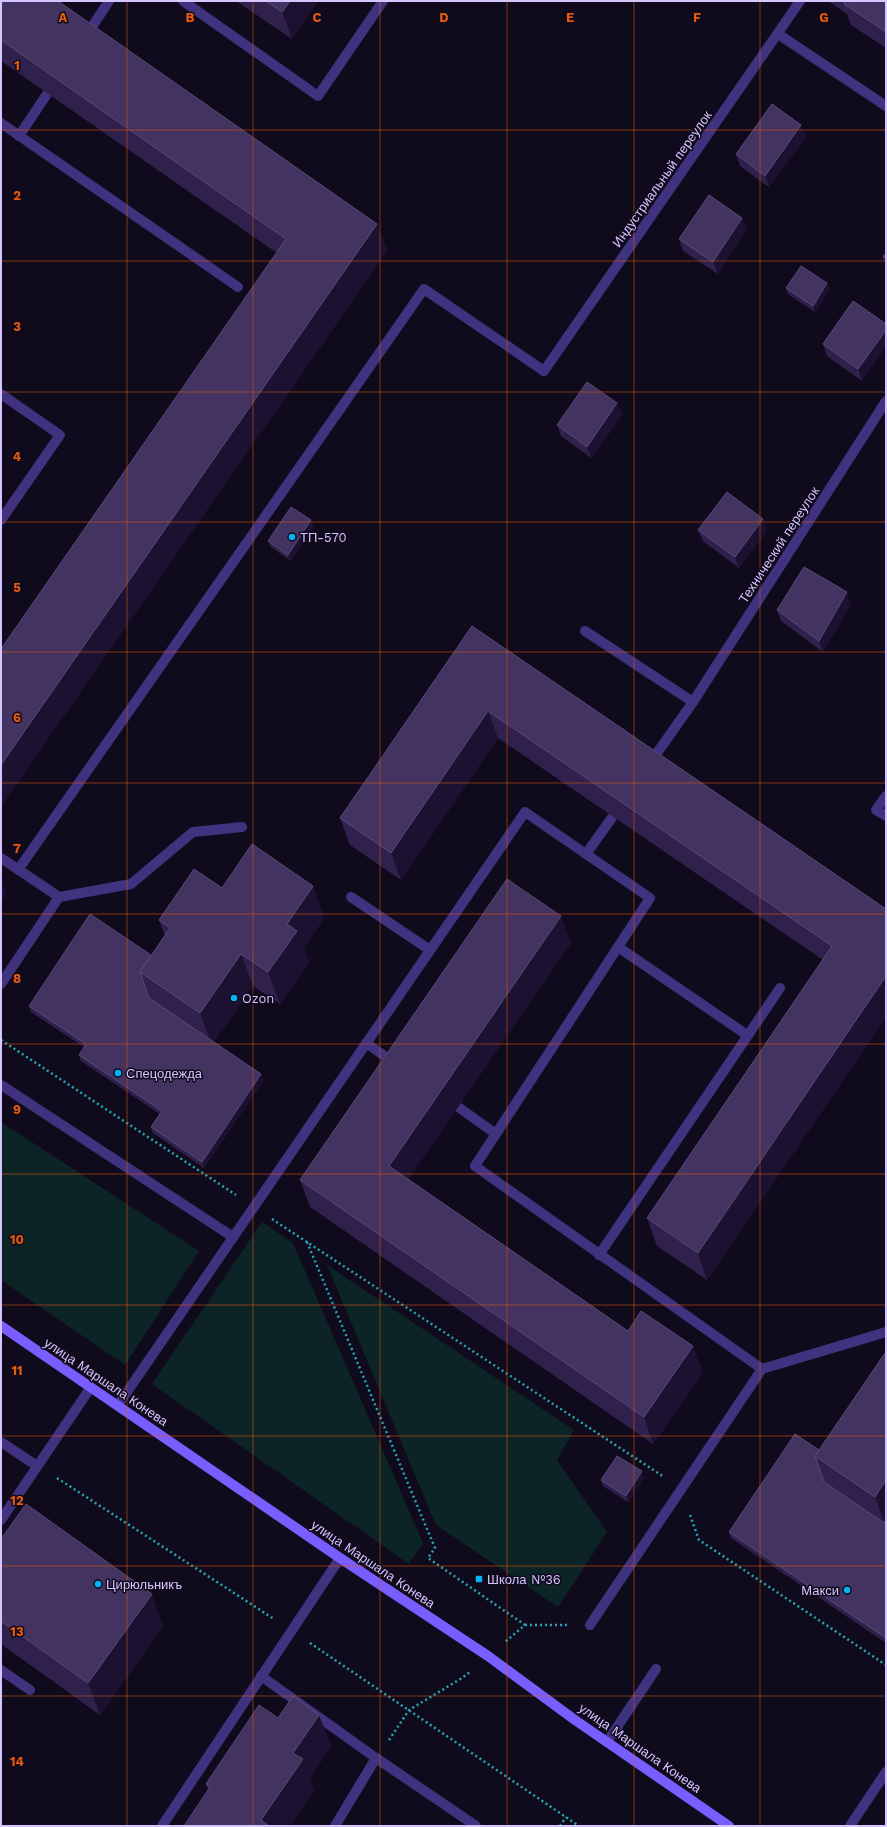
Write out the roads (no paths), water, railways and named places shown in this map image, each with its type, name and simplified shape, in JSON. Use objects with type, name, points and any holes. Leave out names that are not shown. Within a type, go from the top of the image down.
[{"type":"main road","name":"улица Маршала Конева","points":[[1,1326],[340,1558],[488,1656],[607,1742],[729,1826]]},
{"type":"street","points":[[79,46],[109,1]]},
{"type":"street","points":[[183,1],[318,96],[383,1]]},
{"type":"street","name":"Индустриальный переулок","points":[[18,870],[424,289],[544,371],[800,1]]},
{"type":"street","points":[[778,34],[886,106]]},
{"type":"street","points":[[19,136],[62,72]]},
{"type":"street","points":[[1,123],[238,287]]},
{"type":"street","points":[[1,394],[60,435],[1,520]]},
{"type":"street","name":"Технический переулок","points":[[644,772],[693,702],[886,401]]},
{"type":"street","points":[[585,631],[693,702]]},
{"type":"street","points":[[886,796],[876,810],[886,816]]},
{"type":"street","points":[[586,854],[626,797]]},
{"type":"street","points":[[118,1405],[525,812],[650,898],[475,1166],[762,1369]]},
{"type":"street","points":[[1,984],[59,898],[131,884],[193,832],[242,827]]},
{"type":"street","points":[[1,858],[59,898]]},
{"type":"street","points":[[351,896],[430,950]]},
{"type":"street","points":[[618,947],[747,1035]]},
{"type":"street","points":[[599,1255],[780,988]]},
{"type":"street","points":[[366,1043],[405,1070]]},
{"type":"street","points":[[1,1085],[233,1237]]},
{"type":"street","points":[[438,1093],[496,1134]]},
{"type":"street","points":[[590,1624],[762,1369],[886,1332]]},
{"type":"street","points":[[1,1520],[91,1387]]},
{"type":"street","points":[[1,1442],[37,1466]]},
{"type":"street","points":[[162,1826],[340,1558]]},
{"type":"street","points":[[607,1742],[656,1669]]},
{"type":"street","points":[[1,1670],[30,1690]]},
{"type":"street","points":[[261,1676],[376,1758],[476,1826]]},
{"type":"street","points":[[335,1826],[376,1758]]},
{"type":"street","points":[[850,1826],[886,1772]]},
{"type":"place","name":"ТП-570","points":[[292,537]]},
{"type":"place","name":"Ozon","points":[[234,998]]},
{"type":"place","name":"Спецодежда","points":[[118,1073]]},
{"type":"place","name":"Школа №36","points":[[479,1579]]},
{"type":"place","name":"Цирюльникъ","points":[[98,1584]]},
{"type":"place","name":"Макси","points":[[847,1590]]}]
